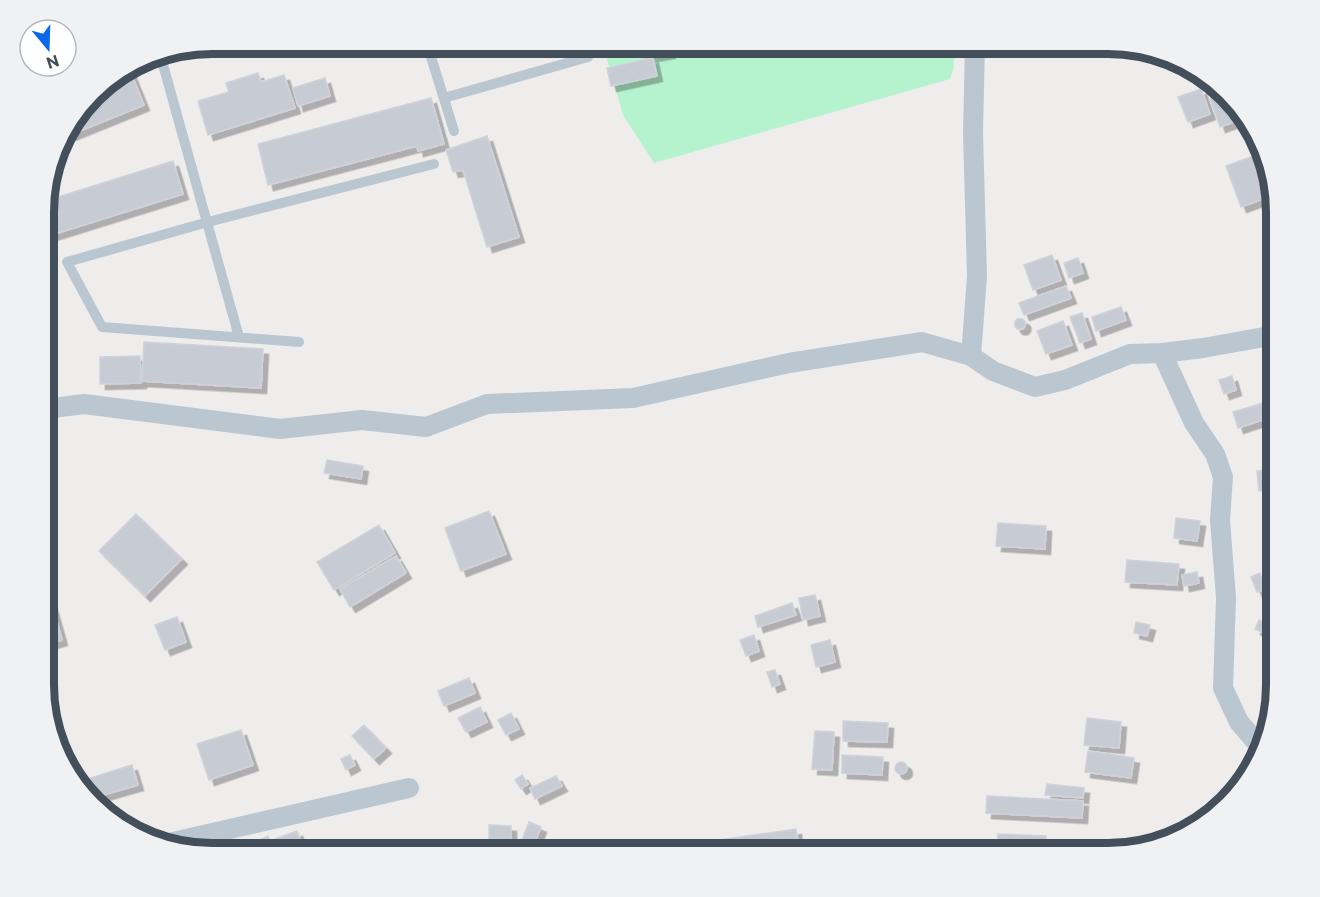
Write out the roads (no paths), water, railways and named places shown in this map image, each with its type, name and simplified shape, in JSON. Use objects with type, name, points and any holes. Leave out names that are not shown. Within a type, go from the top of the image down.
[{"type":"street","points":[[971,356],[977,276],[975,54]]},
{"type":"street","points":[[54,408],[84,404],[280,429],[362,420],[426,427],[487,404],[633,398],[789,363],[922,342],[971,356],[993,371],[1035,387],[1065,380],[1130,354],[1162,353],[1266,338]]},
{"type":"street","points":[[1162,353],[1194,423],[1215,454],[1223,477],[1220,520],[1226,598],[1223,688],[1239,723],[1256,742]]},
{"type":"street","points":[[181,840],[409,788]]},
{"type":"lane","points":[[430,54],[454,131]]},
{"type":"lane","points":[[444,98],[588,57]]},
{"type":"lane","points":[[162,62],[239,337]]},
{"type":"lane","points":[[299,342],[102,327],[67,262],[208,222],[434,164]]}]
